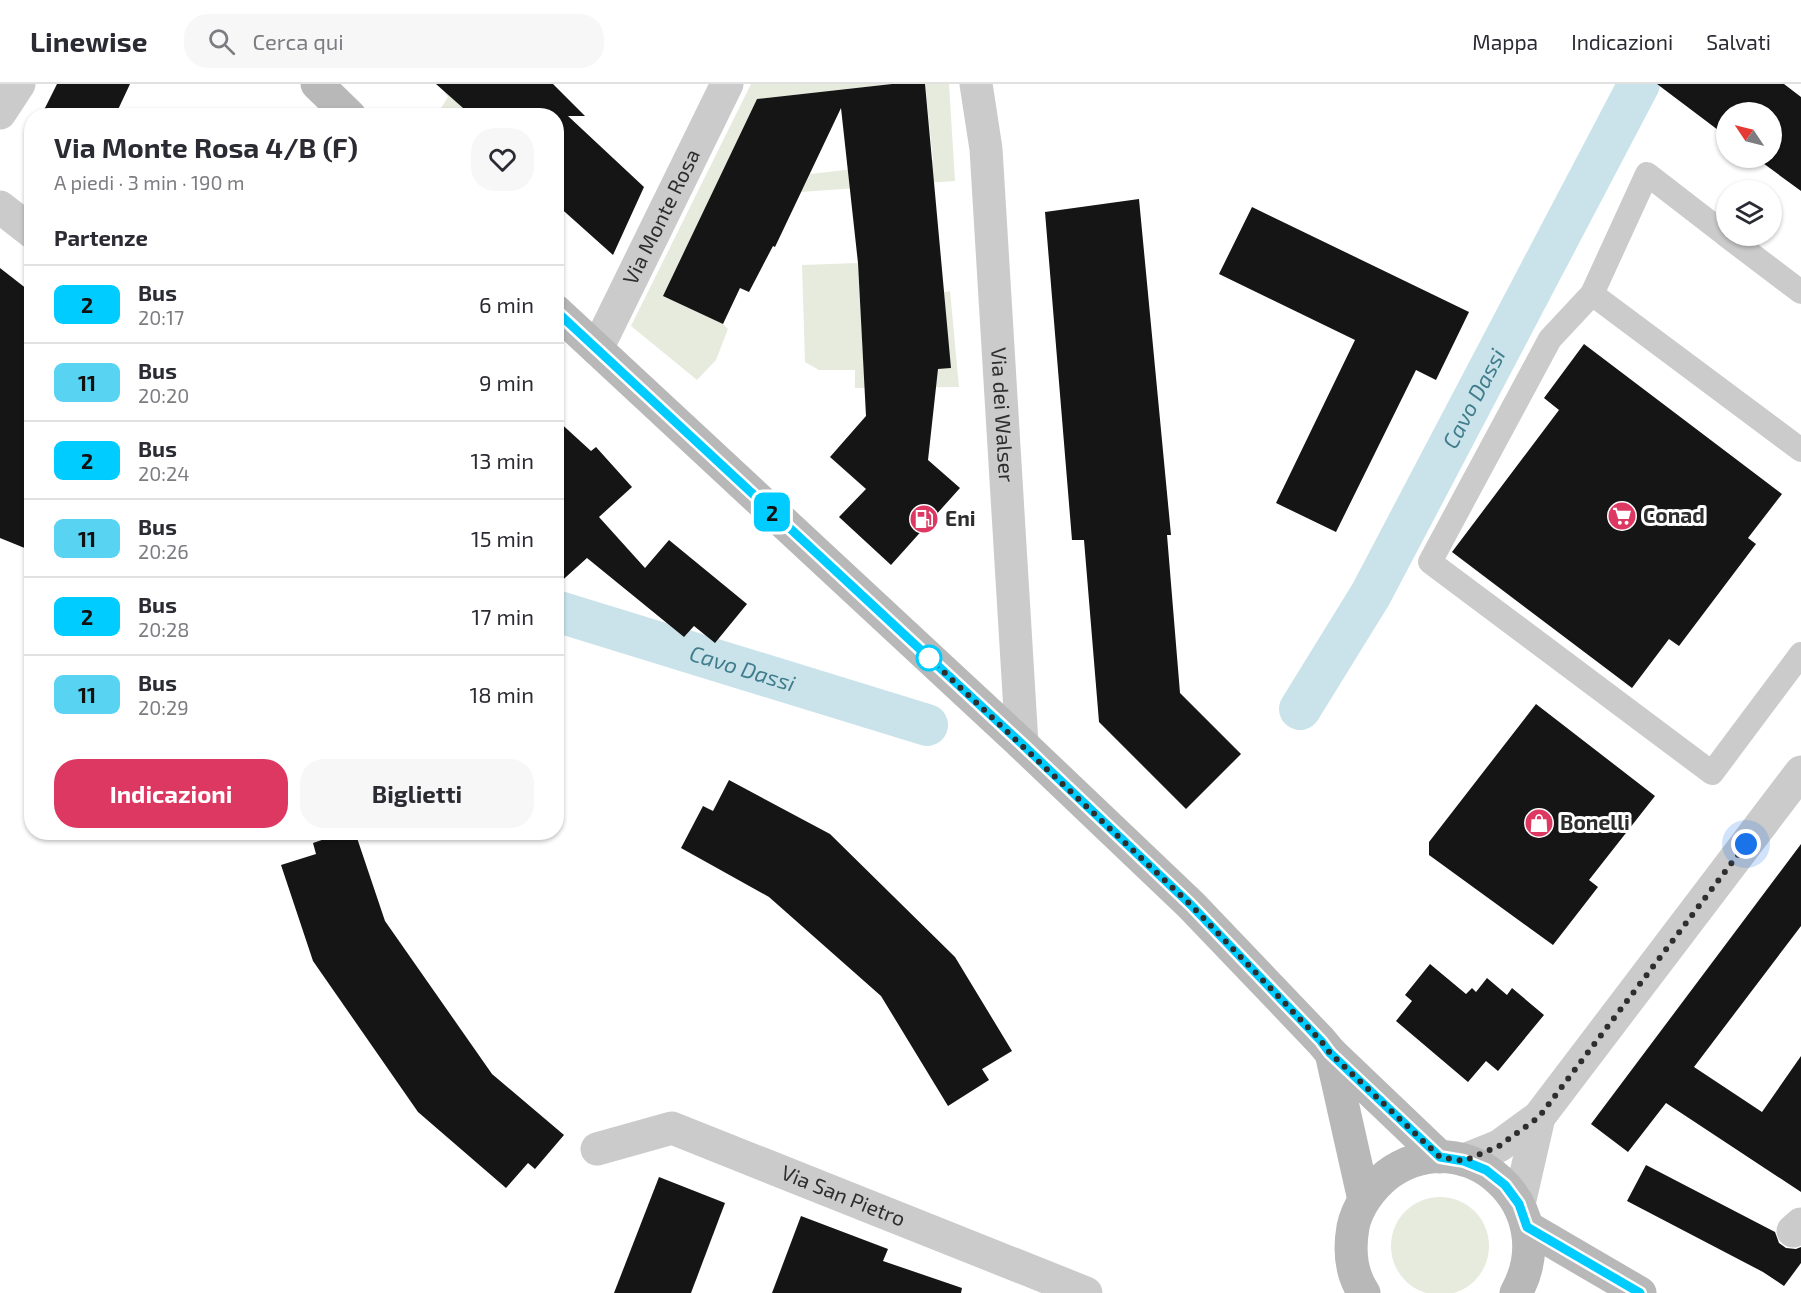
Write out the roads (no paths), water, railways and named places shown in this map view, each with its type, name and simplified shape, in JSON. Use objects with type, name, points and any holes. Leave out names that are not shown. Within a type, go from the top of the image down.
[{"type":"main road","points":[[317,84],[342,108]]},
{"type":"main road","points":[[564,318],[1022,744],[1191,905],[1330,1053],[1452,1159]]},
{"type":"main road","points":[[1330,1053],[1364,1200]]},
{"type":"main road","points":[[1360,1291],[1352,1264],[1350,1243],[1354,1221],[1364,1200],[1378,1183],[1396,1169],[1417,1160],[1452,1159],[1486,1170],[1505,1185],[1523,1215],[1530,1253],[1524,1278],[1516,1293]]},
{"type":"main road","points":[[1523,1215],[1640,1293]]},
{"type":"street","points":[[0,113],[19,84]]},
{"type":"street","name":"Via Monte Rosa","points":[[597,349],[728,84]]},
{"type":"street","name":"Via dei Walser","points":[[976,84],[986,149],[1022,744]]},
{"type":"street","points":[[0,207],[24,226]]},
{"type":"street","points":[[1452,1159],[1499,1146],[1539,1117],[1801,772]]},
{"type":"street","points":[[1523,1215],[1539,1117]]},
{"type":"street","name":"Via San Pietro","points":[[597,1149],[672,1128],[1086,1293]]},
{"type":"lane","points":[[1716,227],[1647,174],[1592,294],[1550,339],[1430,562],[1712,773],[1801,654]]},
{"type":"lane","points":[[1741,246],[1801,292]]},
{"type":"lane","points":[[1592,294],[1801,450]]},
{"type":"waterway","name":"Cavo Dassi","points":[[1300,709],[1371,594],[1639,84]]},
{"type":"waterway","name":"Cavo Dassi","points":[[564,613],[927,725]]},
{"type":"place","name":"Conad","points":[[1622,516]]},
{"type":"place","name":"Eni","points":[[924,519]]},
{"type":"place","name":"Bonelli","points":[[1539,823]]}]
